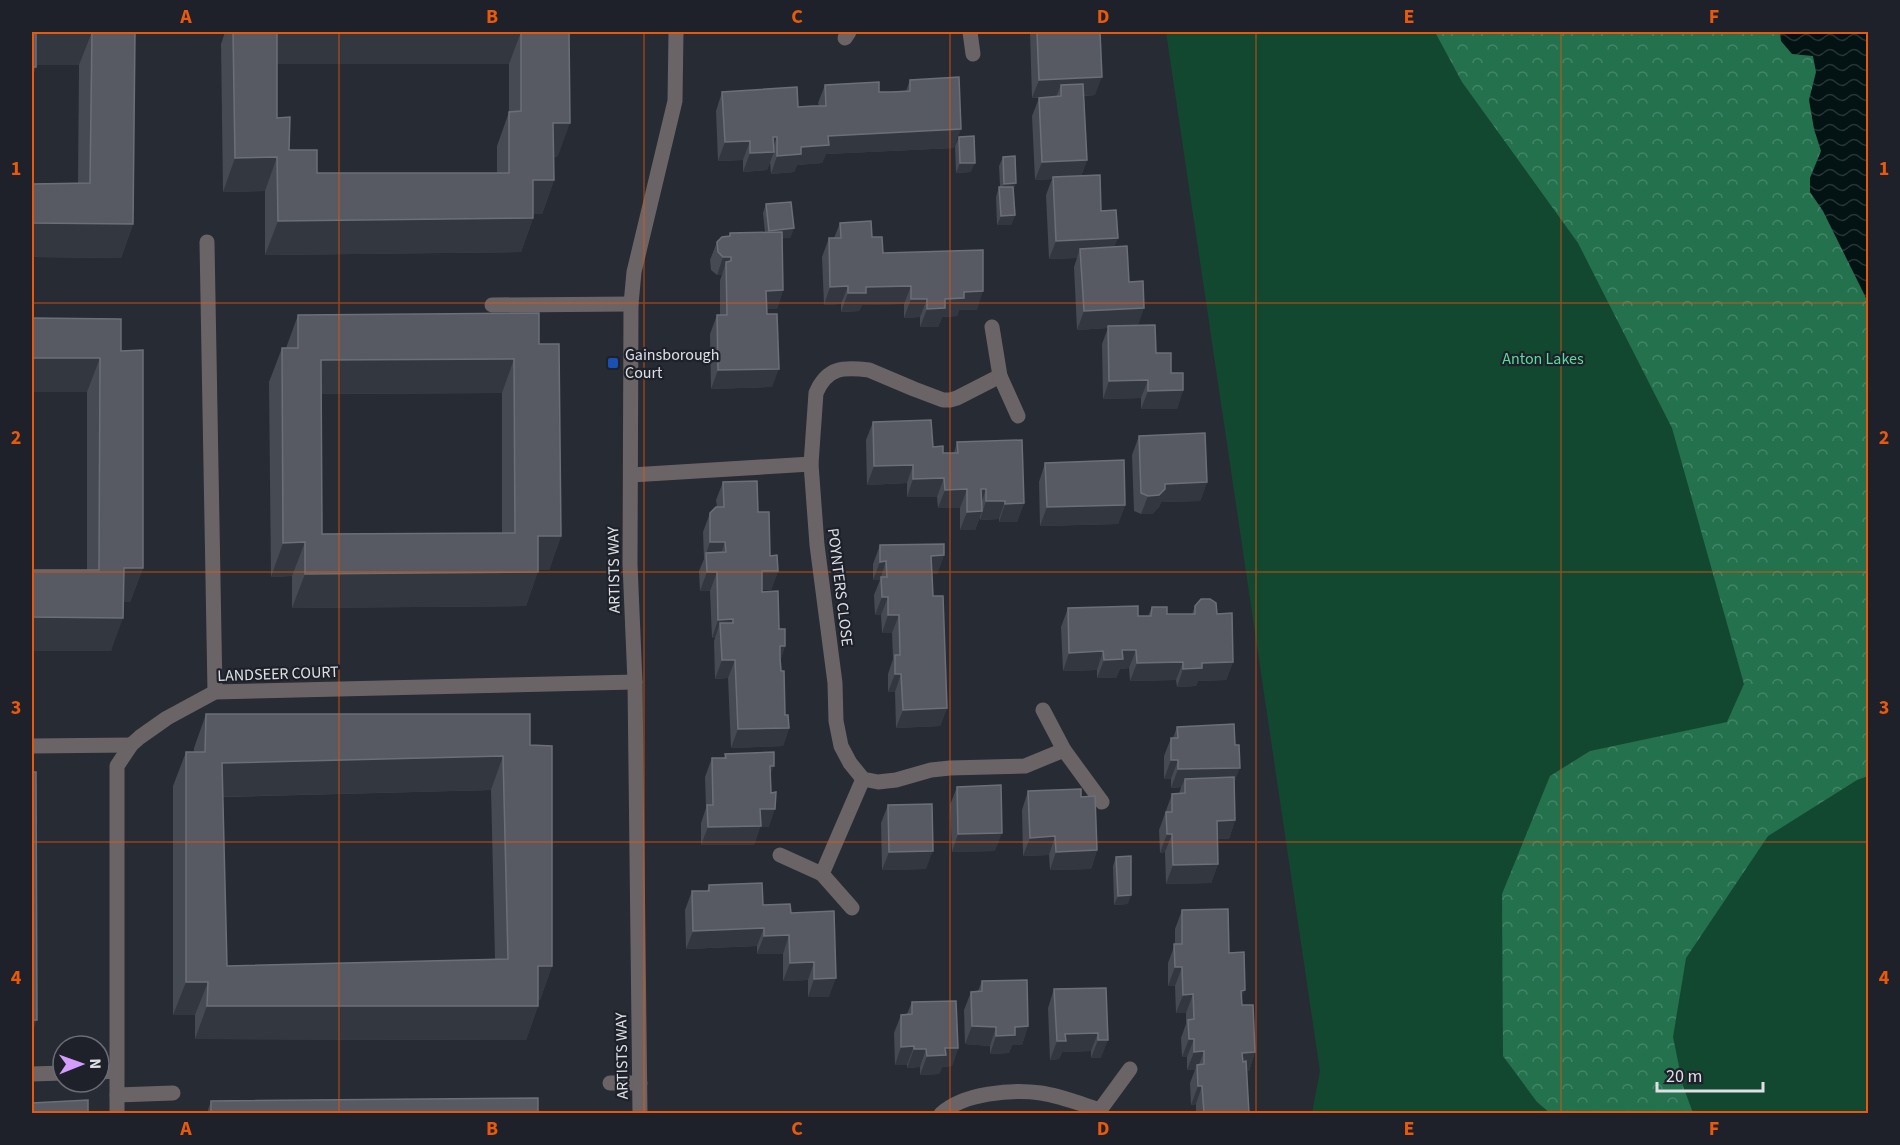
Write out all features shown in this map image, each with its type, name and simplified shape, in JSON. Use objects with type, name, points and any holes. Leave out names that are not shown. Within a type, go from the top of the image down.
[{"type":"street","name":"ARTISTS WAY","points":[[640,1113],[634,682],[630,564],[631,304],[634,272],[675,101],[676,32]]},
{"type":"street","points":[[970,32],[973,54]]},
{"type":"street","points":[[207,242],[215,692]]},
{"type":"street","points":[[492,305],[631,304]]},
{"type":"street","points":[[992,327],[1000,376],[1018,416]]},
{"type":"street","name":"POYNTERS CLOSE","points":[[863,779],[850,763],[841,746],[836,721],[835,682],[817,545],[811,464],[816,393],[820,382],[828,373],[842,369],[869,370],[943,400],[957,398],[1000,376]]},
{"type":"street","points":[[631,475],[811,464]]},
{"type":"street","name":"LANDSEER COURT","points":[[117,1113],[117,766],[131,745],[167,718],[215,692],[634,682]]},
{"type":"street","points":[[1042,710],[1064,750],[1102,802]]},
{"type":"street","points":[[32,746],[131,745]]},
{"type":"street","points":[[822,874],[863,779],[878,782],[896,780],[931,770],[1025,766],[1064,750]]},
{"type":"street","points":[[780,855],[822,874],[852,908]]},
{"type":"street","points":[[941,1113],[950,1105],[1004,1092],[1040,1093],[1099,1112],[1130,1069]]},
{"type":"street","points":[[111,1071],[116,1071]]},
{"type":"street","points":[[32,1074],[51,1073]]},
{"type":"street","points":[[610,1083],[640,1083]]},
{"type":"street","points":[[117,1095],[173,1093]]},
{"type":"green space","name":"Anton Lakes","points":[[1166,32],[1868,32],[1868,1113],[1312,1113],[1320,1071]]},
{"type":"green space","points":[[1435,32],[1868,32],[1868,776],[1857,780],[1768,836],[1686,958],[1673,1037],[1683,1086],[1693,1113],[1550,1113],[1537,1102],[1503,1056],[1502,894],[1550,776],[1590,751],[1727,722],[1744,684],[1672,428],[1578,243],[1462,82]]},
{"type":"water","points":[[1780,32],[1868,32],[1868,302],[1823,211],[1810,192],[1810,178],[1821,151],[1809,100],[1816,72],[1813,56],[1792,54],[1781,41]]},
{"type":"building","points":[[32,32],[36,32],[36,67],[32,67]]},
{"type":"building","points":[[92,32],[135,32],[133,224],[32,223],[32,184],[90,183]]},
{"type":"building","points":[[233,32],[277,32],[277,118],[290,117],[289,150],[317,150],[317,173],[509,173],[509,112],[521,111],[521,32],[569,32],[570,123],[553,123],[554,180],[533,180],[533,218],[278,221],[277,157],[235,158]]},
{"type":"building","points":[[1037,32],[1100,32],[1102,77],[1039,80]]},
{"type":"building","points":[[959,77],[961,129],[828,136],[829,145],[801,147],[801,154],[777,156],[777,137],[773,137],[774,152],[750,153],[750,141],[725,142],[722,92],[797,87],[798,107],[826,106],[825,85],[879,82],[879,92],[910,91],[910,80]]},
{"type":"building","points":[[1083,84],[1087,160],[1042,162],[1039,98],[1061,96],[1061,85]]},
{"type":"building","points":[[974,136],[975,163],[960,163],[959,137]]},
{"type":"building","points":[[1015,156],[1016,183],[1004,184],[1003,157]]},
{"type":"building","points":[[1100,175],[1101,211],[1116,210],[1118,238],[1056,241],[1053,177]]},
{"type":"building","points":[[999,187],[1013,187],[1015,215],[1001,216]]},
{"type":"building","points":[[791,202],[794,228],[769,231],[766,204]]},
{"type":"building","points":[[871,221],[872,237],[882,237],[883,253],[983,250],[983,291],[964,292],[964,298],[945,299],[945,308],[927,309],[927,299],[911,299],[911,286],[866,287],[866,293],[848,293],[848,286],[830,287],[829,238],[841,238],[840,223]]},
{"type":"building","points":[[782,232],[783,290],[766,291],[767,314],[777,314],[779,369],[718,370],[717,315],[727,315],[726,262],[731,261],[731,257],[723,257],[718,252],[717,242],[722,237],[730,236],[730,233]]},
{"type":"building","points":[[1127,246],[1129,282],[1143,281],[1144,308],[1084,311],[1080,249]]},
{"type":"building","points":[[539,313],[539,344],[559,344],[561,536],[538,536],[538,572],[305,574],[305,542],[283,543],[282,348],[298,348],[298,315]],"holes":[[[514,359],[515,533],[322,534],[321,360]]]},
{"type":"building","points":[[32,318],[121,319],[121,351],[143,350],[143,568],[124,568],[123,618],[32,617],[32,570],[99,570],[100,358],[32,358]]},
{"type":"building","points":[[1155,325],[1156,353],[1171,353],[1171,373],[1183,373],[1183,390],[1148,391],[1148,380],[1109,381],[1108,326]]},
{"type":"building","points":[[931,420],[933,447],[943,446],[943,453],[958,453],[957,442],[1022,440],[1024,503],[1005,504],[1005,501],[986,501],[986,489],[981,489],[982,511],[967,512],[967,489],[945,490],[944,478],[913,479],[913,465],[874,466],[873,422]]},
{"type":"building","points":[[1205,433],[1207,482],[1165,484],[1165,489],[1159,495],[1148,496],[1141,493],[1139,436]]},
{"type":"building","points":[[1124,460],[1125,505],[1047,507],[1045,463]]},
{"type":"building","points":[[757,481],[758,512],[769,512],[770,556],[777,555],[778,571],[762,571],[762,592],[778,591],[779,629],[785,629],[785,646],[780,646],[780,658],[781,671],[784,671],[785,715],[788,715],[789,728],[738,729],[735,660],[722,660],[720,623],[733,623],[733,619],[718,620],[717,572],[707,572],[706,553],[726,552],[725,542],[710,542],[710,513],[716,507],[724,507],[723,482]]},
{"type":"building","points":[[944,544],[944,555],[931,556],[933,596],[943,596],[947,708],[903,710],[901,674],[895,674],[895,655],[900,655],[899,615],[888,615],[888,597],[882,597],[881,577],[887,577],[886,561],[880,562],[880,545]]},
{"type":"building","points":[[1201,599],[1210,599],[1216,603],[1217,614],[1232,613],[1233,662],[1202,663],[1202,668],[1183,669],[1183,662],[1137,663],[1136,650],[1122,650],[1123,659],[1104,660],[1103,651],[1069,653],[1068,608],[1138,606],[1138,616],[1151,616],[1152,607],[1167,607],[1167,614],[1195,614],[1195,606]]},
{"type":"building","points":[[206,714],[530,714],[530,745],[552,746],[552,966],[538,966],[538,1006],[207,1006],[208,982],[186,982],[186,752],[205,752]],"holes":[[[503,756],[508,959],[227,966],[222,763]]]},
{"type":"building","points":[[1234,724],[1235,745],[1239,745],[1240,768],[1178,769],[1178,760],[1171,760],[1171,738],[1178,738],[1177,727]]},
{"type":"building","points":[[774,752],[774,766],[770,766],[771,793],[776,792],[775,809],[760,809],[761,826],[708,827],[707,805],[713,805],[712,758],[726,758],[725,754]]},
{"type":"building","points":[[32,772],[36,772],[37,1020],[32,1020]]},
{"type":"building","points":[[1234,777],[1235,820],[1217,821],[1218,864],[1173,865],[1172,834],[1167,834],[1166,812],[1172,812],[1172,794],[1185,793],[1185,779]]},
{"type":"building","points":[[1001,785],[1002,833],[958,834],[957,787]]},
{"type":"building","points":[[1081,789],[1081,797],[1095,796],[1097,850],[1056,852],[1055,836],[1030,838],[1028,791]]},
{"type":"building","points":[[932,804],[933,851],[889,852],[888,805]]},
{"type":"building","points":[[1131,856],[1131,895],[1118,896],[1116,857]]},
{"type":"building","points":[[762,883],[763,905],[790,904],[791,913],[834,911],[836,978],[814,979],[814,962],[790,963],[789,935],[764,936],[764,928],[693,931],[692,891],[709,891],[709,885]]},
{"type":"building","points":[[1228,909],[1229,953],[1244,952],[1245,990],[1241,991],[1242,1005],[1253,1005],[1255,1052],[1242,1053],[1243,1062],[1246,1061],[1249,1113],[1204,1113],[1202,1086],[1198,1086],[1197,1065],[1204,1064],[1204,1051],[1194,1052],[1194,1039],[1189,1039],[1188,1020],[1194,1019],[1193,994],[1183,995],[1182,967],[1175,967],[1174,944],[1182,944],[1182,910]]},
{"type":"building","points":[[1027,980],[1028,1026],[1015,1027],[1015,1035],[996,1036],[996,1027],[972,1026],[971,992],[982,991],[982,981]]},
{"type":"building","points":[[1106,988],[1108,1040],[1098,1040],[1098,1033],[1065,1034],[1066,1041],[1057,1041],[1054,989]]},
{"type":"building","points":[[956,1001],[958,1048],[945,1048],[946,1055],[927,1056],[926,1049],[914,1049],[914,1046],[901,1047],[901,1015],[912,1014],[912,1002]]},
{"type":"building","points":[[538,1098],[538,1113],[211,1113],[211,1101]]},
{"type":"building","points":[[88,1100],[88,1113],[32,1113],[32,1103]]},
{"type":"place","name":"Gainsborough Court","points":[[613,363]]}]
